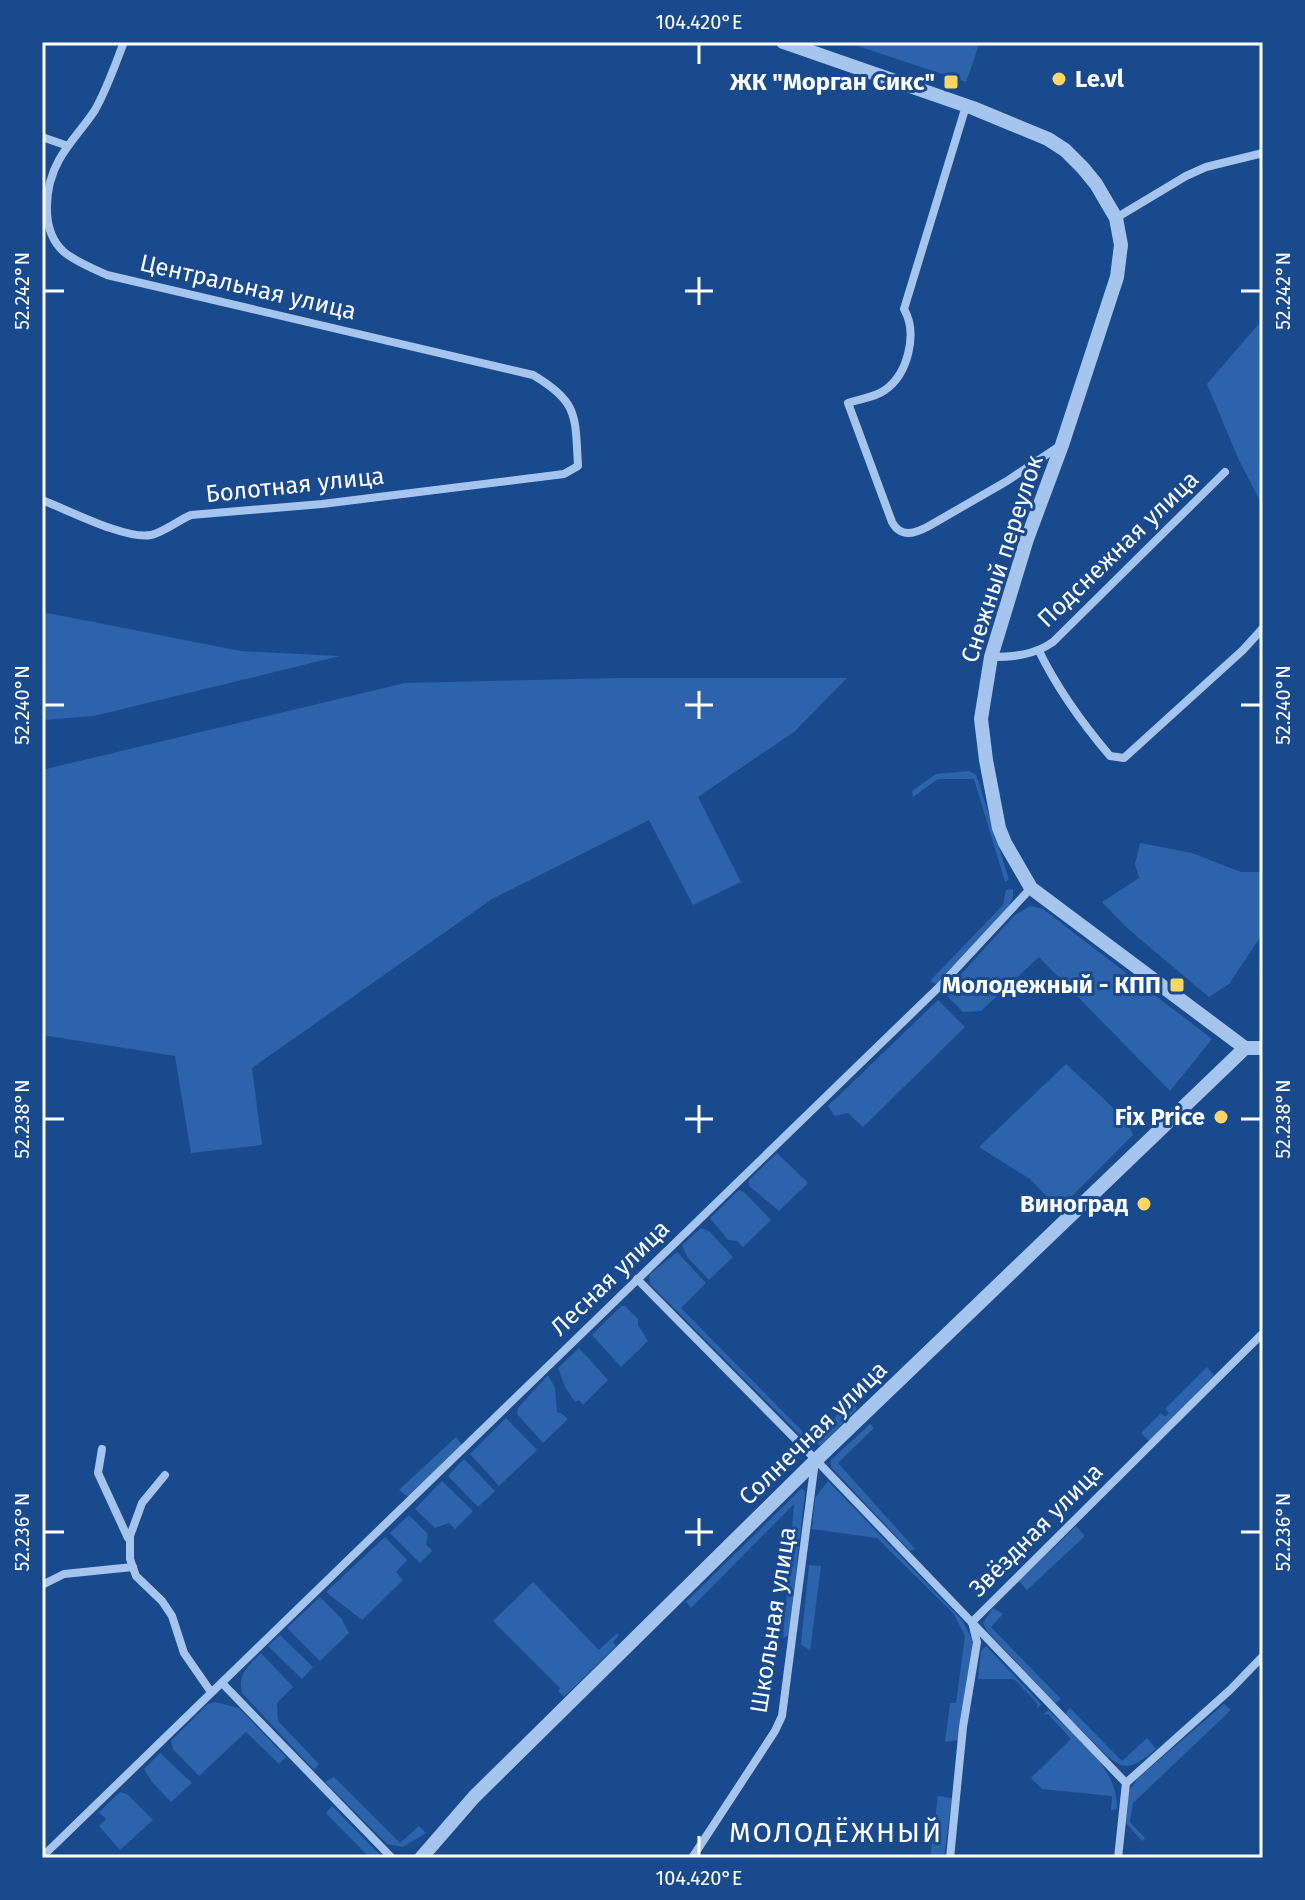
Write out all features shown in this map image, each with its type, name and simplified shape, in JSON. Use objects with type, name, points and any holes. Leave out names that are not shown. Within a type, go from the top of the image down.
[{"type":"street","name":"Центральная улица","points":[[124,42],[99,101],[51,175],[47,212],[51,231],[60,249],[73,259],[107,275],[533,375],[558,390],[567,401],[575,423],[578,466],[564,474]]},
{"type":"street","points":[[783,42],[1017,125],[1065,150],[1096,184],[1116,218],[1206,167],[1263,153]]},
{"type":"street","points":[[966,106],[904,309],[913,323],[908,354],[900,376],[883,392],[848,403],[893,527],[904,533],[916,533],[929,526],[1062,445]]},
{"type":"street","points":[[42,137],[68,146]]},
{"type":"street","name":"Снежный переулок","points":[[1116,218],[1121,245],[1117,277],[1062,445],[1027,539],[991,657],[981,719],[986,760],[999,828],[1031,888],[1245,1048]]},
{"type":"street","name":"Подснежная улица","points":[[991,657],[1039,651],[1053,642],[1225,472]]},
{"type":"street","name":"Болотная улица","points":[[42,500],[134,536],[155,535],[173,522],[191,515],[322,504],[564,474]]},
{"type":"street","points":[[1039,651],[1056,685],[1090,732],[1110,756],[1124,758],[1243,650],[1263,628]]},
{"type":"street","name":"Лесная улица","points":[[42,1857],[940,986],[1031,888]]},
{"type":"street","points":[[1245,1048],[1263,1048]]},
{"type":"street","name":"Солнечная улица","points":[[421,1858],[474,1797],[816,1460],[1245,1048]]},
{"type":"street","points":[[637,1279],[816,1460],[1126,1783]]},
{"type":"street","name":"Звёздная улица","points":[[950,1858],[963,1727],[977,1642],[972,1622],[1263,1333]]},
{"type":"street","points":[[102,1449],[98,1473],[130,1543]]},
{"type":"street","name":"Школьная улица","points":[[692,1858],[782,1716],[816,1460]]},
{"type":"street","points":[[165,1475],[142,1503],[130,1536],[130,1559],[136,1576],[162,1601],[172,1616],[184,1653],[211,1692]]},
{"type":"street","points":[[42,1585],[64,1574],[133,1567]]},
{"type":"street","points":[[1118,1858],[1126,1783],[1230,1690],[1263,1656]]},
{"type":"street","points":[[222,1683],[392,1858]]},
{"type":"shaded area","points":[[846,42],[980,42],[966,82]]},
{"type":"shaded area","points":[[1263,319],[1263,507],[1238,458],[1207,384]]},
{"type":"shaded area","points":[[42,612],[241,651],[340,656],[94,716],[42,720]]},
{"type":"shaded area","points":[[618,678],[847,678],[794,732],[698,797],[741,882],[693,905],[649,820],[492,899],[252,1068],[262,1145],[191,1153],[175,1056],[42,1035],[42,770],[405,683]]},
{"type":"shaded area","points":[[969,771],[978,780],[1009,880],[1005,882],[974,779],[938,779],[913,797],[912,791],[936,774]]},
{"type":"shaded area","points":[[1140,843],[1192,853],[1241,872],[1263,872],[1263,933],[1229,984],[1209,997],[1127,928],[1102,902],[1139,878],[1135,864]]},
{"type":"shaded area","points":[[1013,889],[1013,898],[1008,907],[936,984],[930,981],[1003,905],[1006,890]]},
{"type":"shaded area","points":[[1030,906],[1043,909],[1212,1039],[1170,1091],[1039,957],[981,1011],[963,1012],[944,993],[1015,915]]},
{"type":"shaded area","points":[[938,1000],[965,1027],[863,1127],[848,1113],[835,1116],[828,1106]]},
{"type":"shaded area","points":[[1066,1064],[1114,1109],[1133,1135],[1069,1199],[1059,1216],[1052,1208],[1055,1205],[1030,1179],[979,1147]]},
{"type":"shaded area","points":[[777,1153],[808,1183],[779,1211],[749,1186],[749,1180]]},
{"type":"shaded area","points":[[739,1190],[771,1220],[743,1247],[737,1241],[728,1240],[710,1218]]},
{"type":"shaded area","points":[[701,1228],[709,1231],[733,1257],[709,1280],[688,1258],[682,1245]]},
{"type":"shaded area","points":[[677,1252],[706,1283],[681,1308],[811,1440],[851,1402],[857,1409],[821,1445],[808,1443],[650,1284],[649,1275]]},
{"type":"shaded area","points":[[621,1306],[625,1306],[638,1319],[638,1325],[648,1341],[621,1367],[592,1335]]},
{"type":"shaded area","points":[[579,1348],[608,1380],[583,1405],[579,1400],[575,1402],[558,1368]]},
{"type":"shaded area","points":[[1207,1367],[1214,1375],[1149,1441],[1141,1433],[1161,1413],[1165,1417],[1169,1413],[1165,1409]]},
{"type":"shaded area","points":[[548,1375],[555,1388],[557,1412],[568,1419],[543,1443],[517,1414],[518,1408]]},
{"type":"shaded area","points":[[506,1418],[537,1450],[499,1486],[470,1454]]},
{"type":"shaded area","points":[[870,1424],[874,1428],[838,1463],[915,1549],[910,1551],[831,1467],[831,1460]]},
{"type":"shaded area","points":[[456,1437],[462,1445],[408,1497],[399,1490]]},
{"type":"shaded area","points":[[464,1459],[495,1491],[478,1507],[448,1476]]},
{"type":"shaded area","points":[[442,1481],[473,1511],[455,1529],[449,1523],[435,1528],[415,1509]]},
{"type":"shaded area","points":[[828,1481],[962,1620],[972,1639],[958,1740],[945,1742],[950,1703],[956,1703],[965,1636],[954,1614],[877,1538],[812,1529],[815,1498]]},
{"type":"shaded area","points":[[802,1488],[805,1492],[789,1635],[783,1638],[794,1504],[691,1608],[686,1602]]},
{"type":"shaded area","points":[[409,1515],[428,1534],[426,1544],[432,1551],[420,1563],[390,1533]]},
{"type":"shaded area","points":[[1076,1526],[1085,1536],[1027,1590],[1019,1581]]},
{"type":"shaded area","points":[[385,1537],[407,1560],[396,1572],[403,1580],[362,1620],[326,1592]]},
{"type":"shaded area","points":[[809,1565],[821,1566],[810,1651],[801,1644]]},
{"type":"shaded area","points":[[533,1582],[599,1650],[617,1633],[619,1635],[613,1642],[616,1646],[564,1697],[558,1691],[560,1688],[493,1621]]},
{"type":"shaded area","points":[[320,1597],[341,1618],[349,1633],[320,1661],[287,1628]]},
{"type":"shaded area","points":[[993,1608],[1003,1614],[991,1627],[1061,1699],[1055,1703],[987,1631],[983,1623]]},
{"type":"shaded area","points":[[280,1635],[313,1667],[302,1679],[268,1646]]},
{"type":"shaded area","points":[[986,1646],[1041,1704],[1037,1709],[1037,1703],[1014,1679],[978,1679],[981,1651]]},
{"type":"shaded area","points":[[261,1653],[293,1687],[277,1703],[278,1721],[319,1764],[314,1770],[242,1693],[243,1675]]},
{"type":"shaded area","points":[[215,1702],[239,1708],[286,1757],[279,1764],[246,1732],[199,1776],[173,1749],[171,1741],[208,1704]]},
{"type":"shaded area","points":[[1224,1704],[1231,1710],[1133,1803],[1130,1822],[1145,1838],[1142,1841],[1126,1823],[1129,1791],[1138,1778]]},
{"type":"shaded area","points":[[1070,1708],[1122,1761],[1147,1738],[1156,1749],[1132,1765],[1119,1764],[1065,1714]]},
{"type":"shaded area","points":[[1048,1710],[1103,1766],[1111,1780],[1117,1809],[1111,1810],[1112,1796],[1042,1789],[1031,1778],[1071,1739],[1048,1714],[1043,1715]]},
{"type":"shaded area","points":[[160,1753],[192,1783],[171,1802],[144,1769]]},
{"type":"shaded area","points":[[334,1777],[400,1843],[419,1826],[426,1833],[403,1847],[387,1844],[325,1782]]},
{"type":"shaded area","points":[[120,1792],[127,1794],[153,1820],[120,1850],[99,1826],[106,1819],[99,1812]]},
{"type":"shaded area","points":[[938,1796],[952,1798],[944,1858],[930,1858]]},
{"type":"shaded area","points":[[332,1806],[383,1858],[370,1858],[326,1813]]},
{"type":"place","name":"Le.vl","points":[[1059,79]]},
{"type":"place","name":"ЖК \"Морган Сикс\"","points":[[951,82]]},
{"type":"place","name":"Молодежный - КПП","points":[[1177,985]]},
{"type":"place","name":"Fix Price","points":[[1221,1117]]},
{"type":"place","name":"Виноград","points":[[1144,1204]]},
{"type":"district","name":"МОЛОДЁЖНЫЙ","points":[[836,1832]]}]
